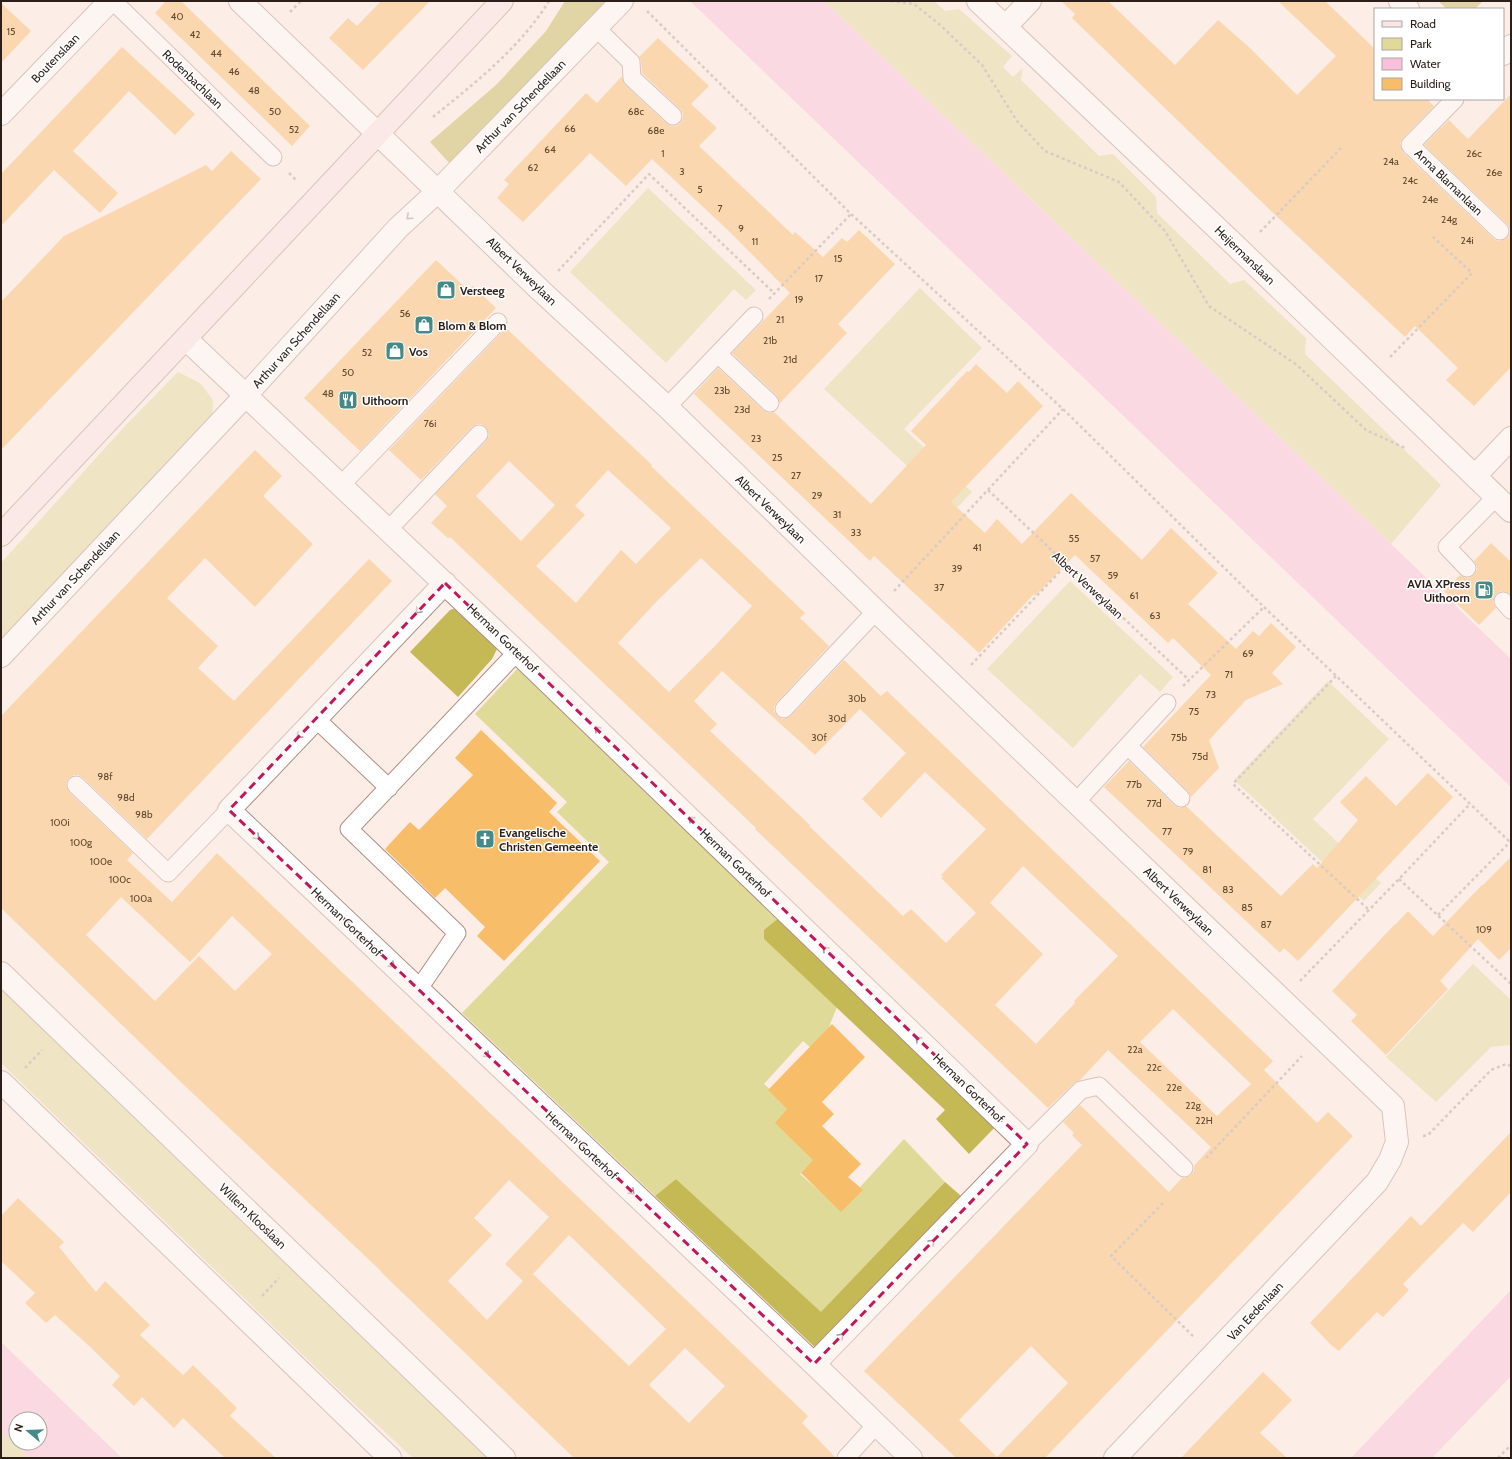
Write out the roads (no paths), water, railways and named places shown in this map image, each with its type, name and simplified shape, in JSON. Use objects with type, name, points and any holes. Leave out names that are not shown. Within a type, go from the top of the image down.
[{"type":"street","name":"Boutenslaan","points":[[1,114],[111,1]]},
{"type":"street","points":[[240,1],[378,134]]},
{"type":"street","points":[[1,535],[502,1]]},
{"type":"street","name":"Heijermanslaan","points":[[978,1],[1242,251],[1504,504]]},
{"type":"street","points":[[1006,26],[1030,1]]},
{"type":"street","name":"Arthur van Schendellaan","points":[[1,656],[246,395],[398,228],[438,191],[596,28],[632,4]]},
{"type":"street","name":"Albert Verweylaan","points":[[378,134],[540,290],[667,407],[876,610],[1393,1106],[1394,1151]]},
{"type":"street","name":"Herman Gorterhof","points":[[186,339],[445,583],[1027,1144]]},
{"type":"street","points":[[1475,476],[1511,438]]},
{"type":"street","points":[[229,810],[445,583]]},
{"type":"street","name":"Herman Gorterhof","points":[[229,810],[814,1364],[911,1458]]},
{"type":"street","name":"Willem Klooslaan","points":[[1,973],[504,1458]]},
{"type":"street","points":[[4,1085],[390,1458]]},
{"type":"street","points":[[814,1364],[1027,1144]]},
{"type":"street","name":"Van Eedenlaan","points":[[1115,1458],[1376,1182],[1394,1151]]},
{"type":"lane","name":"Rodenbachlaan","points":[[111,1],[273,157]]},
{"type":"lane","points":[[596,28],[631,62],[632,78],[673,116]]},
{"type":"lane","name":"Anna Blamanlaan","points":[[1454,100],[1410,145],[1500,231]]},
{"type":"lane","points":[[667,407],[754,316]]},
{"type":"lane","points":[[341,485],[498,322]]},
{"type":"lane","points":[[718,354],[770,403]]},
{"type":"lane","points":[[388,530],[479,434]]},
{"type":"lane","points":[[1467,568],[1447,547],[1504,504]]},
{"type":"lane","points":[[784,709],[876,610]]},
{"type":"lane","points":[[418,990],[457,933],[349,830],[517,652]]},
{"type":"lane","points":[[1076,802],[1167,703]]},
{"type":"lane","points":[[316,719],[389,788]]},
{"type":"lane","points":[[1128,746],[1181,798]]},
{"type":"lane","points":[[76,786],[168,873],[229,810]]},
{"type":"lane","points":[[1027,1144],[1081,1090],[1098,1086],[1184,1168]]},
{"type":"lane","points":[[846,1458],[876,1425]]},
{"type":"water","points":[[690,1],[824,1],[1511,659],[1511,787]]},
{"type":"water","points":[[1511,1290],[1511,1376],[1432,1458],[1351,1458]]},
{"type":"water","points":[[1,1342],[122,1458],[29,1458],[22,1451],[48,1451],[48,1411],[8,1411],[8,1438],[1,1431]]},
{"type":"place","name":"Versteeg","points":[[446,290]]},
{"type":"place","name":"Blom & Blom","points":[[424,325]]},
{"type":"place","name":"Vos","points":[[395,351]]},
{"type":"place","name":"Uithoorn","points":[[348,400]]},
{"type":"place","name":"AVIA XPress Uithoorn","points":[[1484,590]]},
{"type":"place","name":"Evangelische Christen Gemeente","points":[[485,839]]}]
